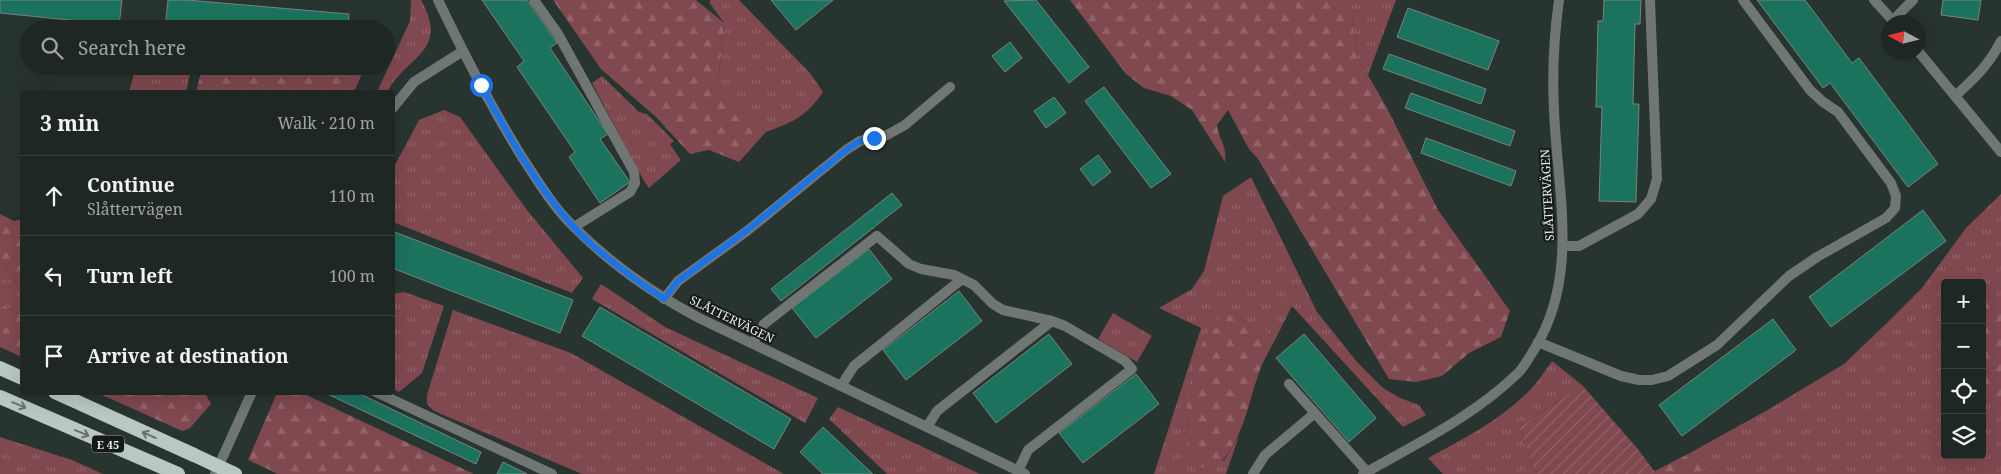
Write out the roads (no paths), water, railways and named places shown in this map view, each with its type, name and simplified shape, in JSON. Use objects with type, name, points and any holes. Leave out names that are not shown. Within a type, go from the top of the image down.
[{"type":"highway","points":[[0,368],[20,377]]},
{"type":"highway","name":"E 45","points":[[62,395],[236,474]]},
{"type":"highway","name":"E 45","points":[[0,397],[178,474]]},
{"type":"street","name":"SLÅTTERVÄGEN","points":[[438,0],[505,129],[531,170],[574,227],[621,268],[664,299],[1021,472]]},
{"type":"street","points":[[534,0],[558,34],[634,172],[635,183],[630,192],[574,227]]},
{"type":"street","name":"SLÅTTERVÄGEN","points":[[1366,473],[1480,406],[1520,372],[1546,327],[1559,287],[1563,246],[1563,217],[1554,110],[1555,31],[1559,0]]},
{"type":"street","points":[[1563,246],[1579,246],[1638,214],[1652,199],[1657,179],[1650,0]]},
{"type":"street","points":[[1538,342],[1621,376],[1639,380],[1652,380],[1668,376],[1717,345],[1789,276],[1825,252],[1886,218],[1895,208],[1896,196],[1891,183],[1838,112],[1810,90],[1743,0]]},
{"type":"street","points":[[1874,0],[1887,15]]},
{"type":"street","points":[[1899,15],[1913,0]]},
{"type":"street","points":[[1954,96],[1979,74],[1992,58],[2001,41]]},
{"type":"street","points":[[395,105],[414,82],[463,51]]},
{"type":"street","points":[[1925,60],[2001,152]]},
{"type":"street","points":[[664,299],[678,281],[746,231],[846,150],[860,141],[888,134],[905,125],[950,87]]},
{"type":"street","points":[[753,343],[764,324],[877,236],[909,264],[962,279],[974,285],[993,304],[1003,310],[1052,321],[1065,326],[1125,361],[1132,369],[1028,450],[1021,472]]},
{"type":"street","points":[[842,386],[854,366],[962,279]]},
{"type":"street","points":[[927,427],[937,411],[1052,321]]},
{"type":"street","points":[[1289,384],[1366,473]]},
{"type":"street","points":[[215,474],[251,395]]},
{"type":"street","points":[[382,395],[552,474]]},
{"type":"street","points":[[1253,474],[1266,455],[1315,413]]}]
